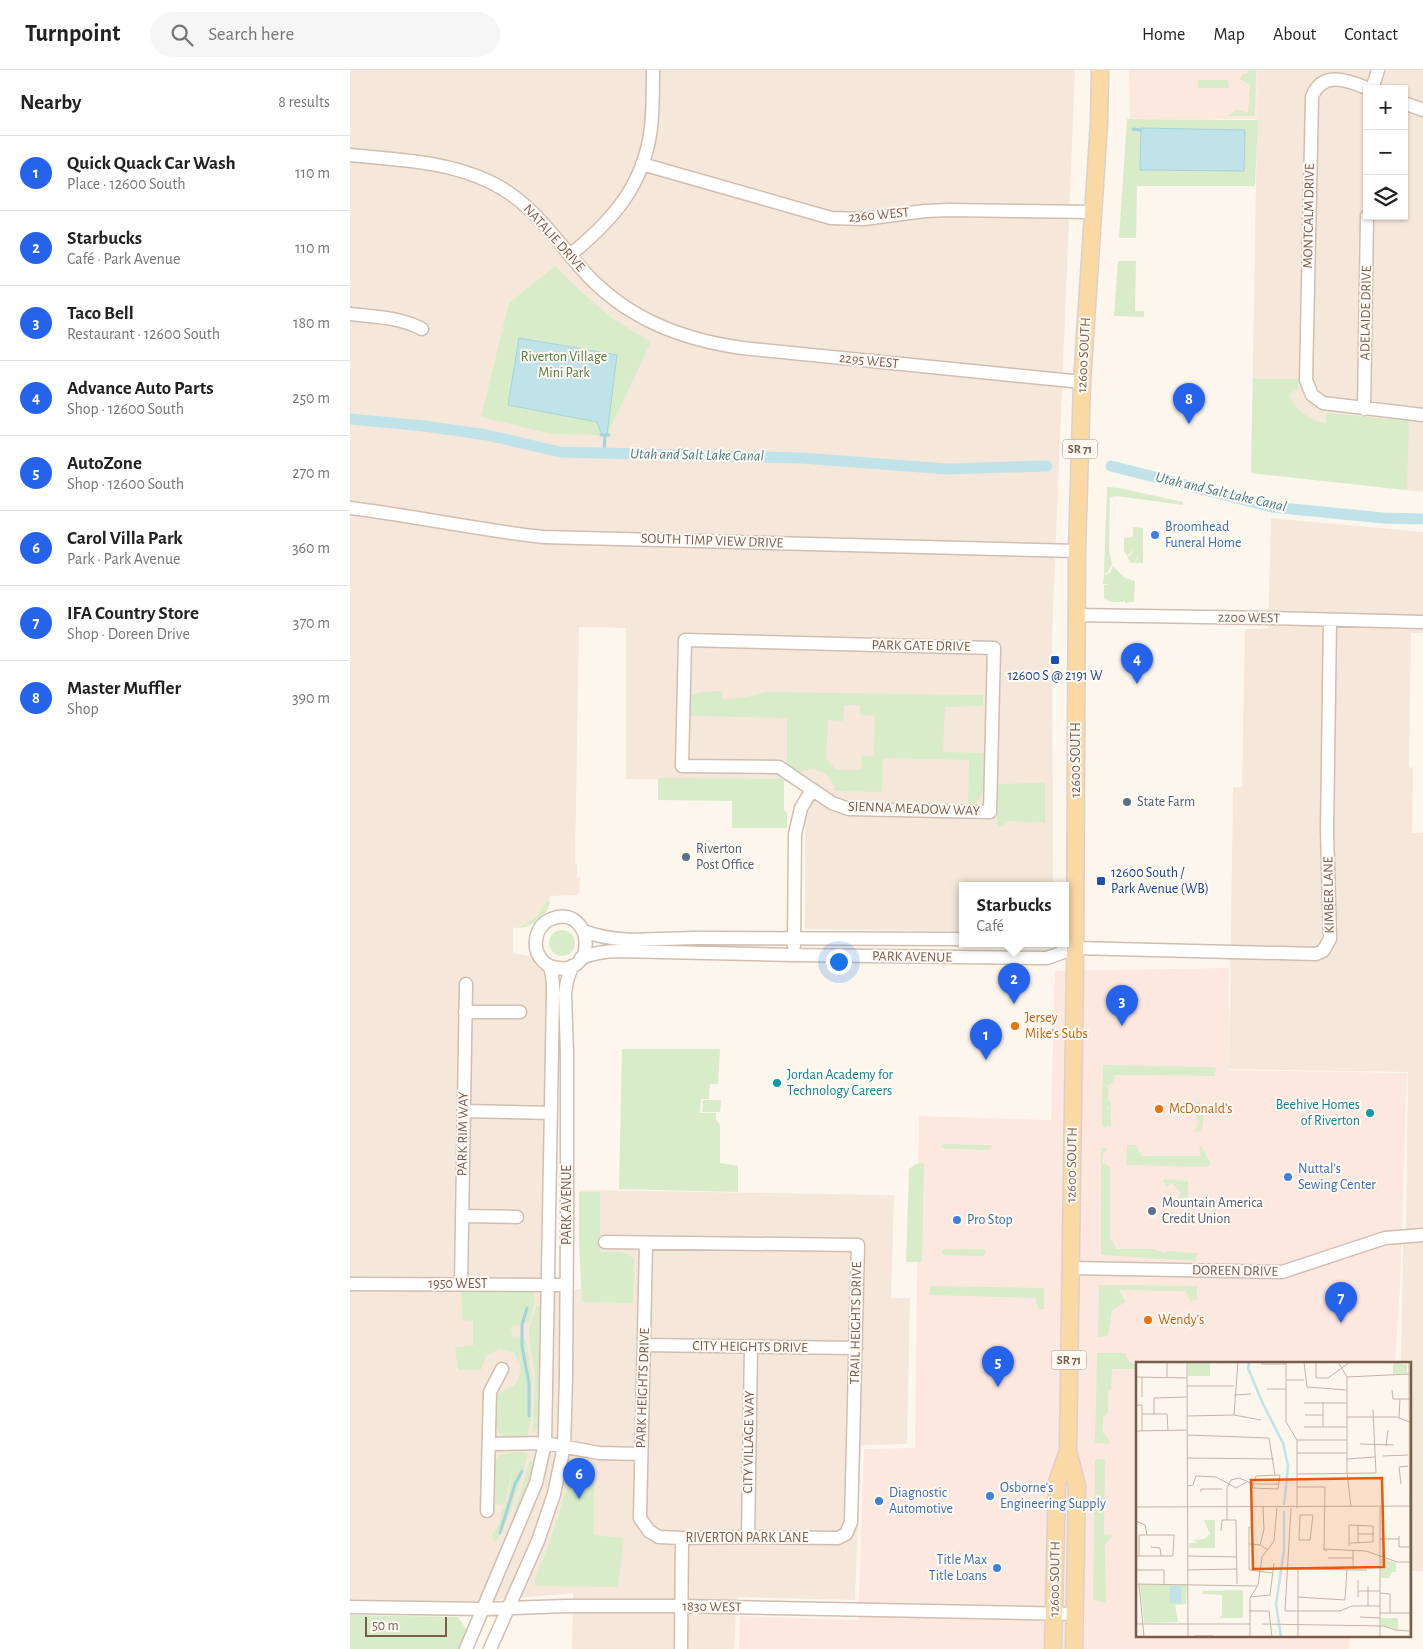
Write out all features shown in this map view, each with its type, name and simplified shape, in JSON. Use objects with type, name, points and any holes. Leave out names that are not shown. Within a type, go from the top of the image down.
[{"type":"main road","name":"12600 SOUTH","points":[[1069,905],[1082,382],[1099,123],[1100,70]]},
{"type":"main road","name":"12600 SOUTH","points":[[1068,947],[1071,1268],[1068,1451],[1077,1486],[1074,1649]]},
{"type":"main road","name":"12600 SOUTH","points":[[1053,1649],[1057,1482],[1068,1451]]},
{"type":"street","points":[[570,255],[593,237],[614,215],[630,190],[642,164],[651,129],[653,70]]},
{"type":"street","points":[[1372,85],[1378,70]]},
{"type":"street","name":"MONTCALM DRIVE","points":[[1363,86],[1345,80],[1331,79],[1318,85],[1312,97],[1306,380],[1309,390],[1316,399],[1330,405],[1364,409]]},
{"type":"street","points":[[1408,104],[1423,110]]},
{"type":"street","name":"NATALIE DRIVE","points":[[350,155],[433,164],[454,168],[492,182],[527,207],[602,290],[630,310],[659,327]]},
{"type":"street","name":"2360 WEST","points":[[642,164],[831,218],[864,219],[949,210],[1093,212]]},
{"type":"street","name":"ADELAIDE DRIVE","points":[[1364,409],[1367,220]]},
{"type":"street","points":[[350,314],[396,319],[422,329]]},
{"type":"street","name":"2295 WEST","points":[[659,327],[699,341],[742,348],[1082,382]]},
{"type":"street","points":[[1364,409],[1423,415]]},
{"type":"street","name":"SOUTH TIMP VIEW DRIVE","points":[[350,508],[497,532],[543,537],[1077,551]]},
{"type":"street","name":"2200 WEST","points":[[1076,615],[1423,622]]},
{"type":"street","name":"KIMBER LANE","points":[[1069,946],[1316,954],[1323,951],[1330,939],[1327,831],[1330,620]]},
{"type":"street","name":"SIENNA MEADOW WAY","points":[[685,640],[682,766],[779,767],[832,803],[849,809],[990,812]]},
{"type":"street","name":"PARK GATE DRIVE","points":[[685,640],[994,648],[990,812]]},
{"type":"street","points":[[794,955],[795,834],[801,808],[812,790]]},
{"type":"street","name":"PARK AVENUE","points":[[959,939],[614,939],[596,936],[584,931],[576,922],[564,917],[551,919],[542,926],[536,938],[535,946],[540,959],[549,966],[556,968],[565,968],[591,954],[607,951],[1047,958],[1066,947]]},
{"type":"street","name":"PARK AVENUE","points":[[490,1649],[538,1541],[554,1494],[564,1446],[567,1054],[565,993],[567,981],[586,945],[584,931]]},
{"type":"street","name":"PARK AVENUE","points":[[466,1649],[536,1482],[544,1443],[553,992],[553,981],[549,966]]},
{"type":"street","name":"PARK RIM WAY","points":[[460,1284],[466,984]]},
{"type":"street","points":[[465,1012],[520,1012]]},
{"type":"street","points":[[464,1111],[551,1113]]},
{"type":"street","points":[[462,1216],[517,1217]]},
{"type":"street","name":"DOREEN DRIVE","points":[[1071,1268],[1282,1272],[1385,1238],[1423,1236]]},
{"type":"street","name":"TRAIL HEIGHTS DRIVE","points":[[605,1242],[858,1245],[851,1522],[846,1534]]},
{"type":"street","name":"PARK HEIGHTS DRIVE","points":[[646,1243],[640,1518],[649,1531]]},
{"type":"street","name":"1950 WEST","points":[[350,1284],[566,1285]]},
{"type":"street","name":"CITY HEIGHTS DRIVE","points":[[645,1345],[856,1348]]},
{"type":"street","name":"CITY VILLAGE WAY","points":[[748,1537],[751,1346]]},
{"type":"street","points":[[487,1511],[490,1392],[502,1370]]},
{"type":"street","points":[[489,1444],[544,1443],[599,1453],[641,1454]]},
{"type":"street","name":"RIVERTON PARK LANE","points":[[649,1531],[659,1537],[682,1538],[838,1538],[846,1534]]},
{"type":"street","points":[[681,1649],[682,1538]]},
{"type":"street","name":"1830 WEST","points":[[350,1607],[508,1609],[566,1606],[681,1606],[1074,1614]]},
{"type":"shaded area","points":[[350,70],[1075,70],[1052,635],[1053,882],[959,882],[959,931],[805,929],[805,781],[626,779],[626,628],[579,627],[575,863],[577,863],[577,877],[580,877],[579,893],[577,895],[550,896],[548,909],[527,927],[513,928],[513,953],[531,957],[538,962],[546,974],[547,982],[540,1293],[582,1289],[580,1190],[894,1195],[891,1298],[910,1298],[907,1444],[861,1445],[855,1600],[737,1597],[734,1649],[572,1649],[573,1593],[474,1602],[350,1600]]},
{"type":"shaded area","points":[[1129,70],[1258,70],[1257,119],[1130,119]]},
{"type":"shaded area","points":[[1258,70],[1423,70],[1423,492],[1251,473]]},
{"type":"shaded area","points":[[1271,518],[1423,532],[1423,633],[1411,633],[1409,767],[1413,768],[1412,833],[1423,833],[1423,1571],[1410,1571],[1410,1362],[1401,1362],[1403,1246],[1406,1222],[1408,1072],[1229,1069],[1233,787],[1242,787],[1245,629],[1268,629]]},
{"type":"shaded area","points":[[1229,968],[1229,1070],[1407,1073],[1400,1288],[1395,1362],[1136,1362],[1136,1636],[1350,1636],[1349,1649],[739,1649],[740,1616],[858,1620],[864,1449],[915,1448],[919,1116],[1051,1120],[1055,971]]},
{"type":"green space","points":[[1248,70],[1256,70],[1255,116],[1229,116],[1237,109],[1248,113],[1250,85],[1240,79],[1243,74],[1248,73]]},
{"type":"green space","points":[[1198,80],[1228,80],[1229,88],[1198,88]]},
{"type":"green space","points":[[1127,119],[1258,120],[1255,186],[1137,186],[1136,238],[1119,238]]},
{"type":"green space","points":[[1118,261],[1136,261],[1135,311],[1144,311],[1144,317],[1114,316]]},
{"type":"green space","name":"Riverton Village Mini Park","points":[[555,266],[613,319],[651,342],[607,435],[551,434],[481,417],[509,303]]},
{"type":"green space","points":[[1253,379],[1298,379],[1298,389],[1289,394],[1292,400],[1302,413],[1323,423],[1326,423],[1327,413],[1409,421],[1407,490],[1251,473]]},
{"type":"green space","points":[[1107,487],[1183,502],[1183,505],[1117,496],[1110,497],[1109,550],[1112,564],[1108,572],[1104,574]]},
{"type":"green space","points":[[1133,527],[1143,528],[1143,563],[1136,563],[1138,554],[1135,563],[1131,563],[1127,557],[1132,554],[1132,548],[1131,553],[1127,556],[1124,551],[1124,538],[1133,537]]},
{"type":"green space","points":[[1113,566],[1125,578],[1135,581],[1134,602],[1125,603],[1125,600],[1123,602],[1112,602],[1104,599],[1104,585],[1109,584],[1103,584],[1104,575],[1110,573]]},
{"type":"green space","points":[[722,691],[722,699],[741,698],[767,692],[983,695],[983,706],[945,707],[943,752],[984,753],[985,776],[983,792],[975,803],[968,805],[969,760],[883,758],[882,792],[835,791],[831,779],[825,773],[812,769],[799,772],[787,766],[787,718],[691,716],[690,695]],"holes":[[[844,705],[860,705],[860,715],[875,716],[874,756],[862,756],[861,770],[836,770],[826,758],[828,720],[843,721]]]},
{"type":"green space","points":[[658,778],[784,779],[784,810],[787,812],[787,828],[732,828],[732,801],[658,800]]},
{"type":"green space","points":[[1045,783],[1045,823],[1010,821],[999,827],[997,823],[998,784]]},
{"type":"green space","points":[[548,901],[550,902],[548,908],[539,920],[520,928],[536,917]]},
{"type":"green space","points":[[562,930],[571,934],[575,943],[571,952],[562,956],[553,952],[549,943],[553,934]]},
{"type":"green space","points":[[622,1049],[720,1049],[718,1084],[710,1084],[709,1099],[701,1099],[700,1113],[716,1113],[716,1119],[720,1125],[720,1163],[738,1166],[738,1192],[619,1189]]},
{"type":"green space","points":[[1103,1065],[1216,1067],[1215,1076],[1116,1075],[1112,1083],[1107,1086],[1109,1093],[1107,1099],[1111,1102],[1111,1106],[1107,1109],[1104,1103],[1107,1110],[1111,1107],[1111,1126],[1102,1127],[1102,1097],[1104,1098],[1102,1096]]},
{"type":"green space","points":[[703,1100],[721,1100],[720,1112],[702,1112]]},
{"type":"green space","points":[[1196,1100],[1204,1106],[1203,1125],[1200,1131],[1194,1132],[1200,1121],[1196,1120]]},
{"type":"green space","points":[[945,1144],[990,1145],[992,1147],[989,1150],[945,1149],[941,1146]]},
{"type":"green space","points":[[1127,1145],[1135,1145],[1142,1156],[1201,1156],[1199,1146],[1202,1147],[1211,1164],[1206,1167],[1126,1165]]},
{"type":"green space","points":[[1101,1148],[1107,1149],[1103,1154],[1103,1163],[1110,1167],[1110,1238],[1117,1249],[1154,1249],[1165,1253],[1169,1251],[1197,1253],[1196,1261],[1101,1255]]},
{"type":"green space","points":[[924,1163],[922,1262],[906,1262],[909,1169],[916,1164]]},
{"type":"green space","points":[[1163,1179],[1188,1181],[1188,1199],[1177,1199],[1181,1193],[1172,1183],[1166,1188]]},
{"type":"green space","points":[[579,1192],[600,1192],[600,1252],[622,1252],[634,1259],[633,1303],[582,1302]]},
{"type":"green space","points":[[944,1249],[983,1249],[986,1252],[983,1256],[944,1255],[941,1252]]},
{"type":"green space","points":[[1099,1285],[1197,1286],[1197,1300],[1190,1301],[1186,1291],[1119,1290],[1126,1302],[1112,1310],[1108,1336],[1098,1337]]},
{"type":"green space","points":[[930,1286],[1044,1288],[1044,1309],[1038,1309],[1035,1298],[930,1295]]},
{"type":"green space","points":[[461,1292],[534,1292],[535,1303],[531,1314],[528,1312],[531,1315],[529,1322],[514,1326],[515,1322],[511,1329],[514,1341],[515,1336],[526,1340],[532,1381],[531,1421],[529,1421],[527,1437],[505,1436],[498,1432],[496,1428],[497,1397],[503,1390],[511,1387],[517,1381],[521,1359],[520,1355],[519,1364],[514,1352],[500,1349],[486,1356],[481,1370],[458,1370],[455,1347],[473,1346],[473,1321],[463,1320]]},
{"type":"green space","points":[[537,1305],[540,1307],[538,1426],[535,1432],[533,1431],[535,1373],[529,1328]]},
{"type":"green space","points":[[1097,1353],[1125,1353],[1130,1363],[1136,1363],[1136,1369],[1112,1369],[1111,1389],[1108,1391],[1108,1414],[1103,1417],[1103,1433],[1108,1438],[1109,1444],[1095,1443]]},
{"type":"green space","points":[[522,1452],[528,1454],[526,1464],[523,1463],[525,1465],[510,1513],[496,1542],[493,1540],[492,1534],[500,1523],[501,1512],[508,1499],[513,1467],[506,1499],[503,1505],[495,1504],[495,1460],[501,1454]]},
{"type":"green space","points":[[1095,1459],[1105,1459],[1104,1534],[1113,1535],[1105,1544],[1106,1603],[1093,1600]]},
{"type":"green space","points":[[532,1460],[533,1465],[522,1505],[486,1588],[483,1589],[503,1543],[515,1511],[529,1462]]},
{"type":"green space","points":[[575,1461],[594,1463],[594,1535],[624,1538],[618,1587],[535,1586],[535,1578],[549,1544]]},
{"type":"green space","points":[[350,1615],[458,1617],[468,1632],[460,1649],[350,1649]]},
{"type":"water","points":[[1141,128],[1245,130],[1244,171],[1140,170]]},
{"type":"water","points":[[519,338],[617,355],[607,435],[602,435],[597,422],[508,405]]},
{"type":"waterway","points":[[1133,129],[1141,130]]},
{"type":"waterway","name":"Utah and Salt Lake Canal","points":[[350,419],[424,426],[487,435],[560,452],[802,458],[947,469],[1047,466]]},
{"type":"waterway","points":[[601,435],[609,435]]},
{"type":"waterway","points":[[604,452],[605,435]]},
{"type":"waterway","name":"Utah and Salt Lake Canal","points":[[1111,466],[1272,507],[1383,518],[1423,519]]},
{"type":"waterway","points":[[527,1308],[522,1325],[522,1346],[529,1384],[529,1416]]},
{"type":"waterway","points":[[500,1533],[515,1484],[522,1471]]},
{"type":"place","name":"Master Muffler","points":[[1189,424]]},
{"type":"place","name":"Broomhead Funeral Home","points":[[1155,535]]},
{"type":"place","name":"12600 S @ 2191 W","points":[[1055,660]]},
{"type":"place","name":"Advance Auto Parts","points":[[1137,684]]},
{"type":"place","name":"State Farm","points":[[1127,802]]},
{"type":"place","name":"Riverton Post Office","points":[[686,857]]},
{"type":"place","name":"12600 South / Park Avenue (WB)","points":[[1101,881]]},
{"type":"place","name":"Starbucks","points":[[1014,1004]]},
{"type":"place","name":"Jersey Mike's Subs","points":[[1015,1026]]},
{"type":"place","name":"Taco Bell","points":[[1122,1026]]},
{"type":"place","name":"Quick Quack Car Wash","points":[[986,1060]]},
{"type":"place","name":"Jordan Academy for Technology Careers","points":[[777,1083]]},
{"type":"place","name":"McDonald's","points":[[1159,1109]]},
{"type":"place","name":"Beehive Homes of Riverton","points":[[1370,1113]]},
{"type":"place","name":"Nuttal's Sewing Center","points":[[1288,1177]]},
{"type":"place","name":"Mountain America Credit Union","points":[[1152,1211]]},
{"type":"place","name":"Pro Stop","points":[[957,1220]]},
{"type":"place","name":"Wendy's","points":[[1148,1320]]},
{"type":"place","name":"IFA Country Store","points":[[1341,1323]]},
{"type":"place","name":"AutoZone","points":[[998,1387]]},
{"type":"place","name":"Osborne's Engineering Supply","points":[[990,1496]]},
{"type":"place","name":"Carol Villa Park","points":[[579,1499]]},
{"type":"place","name":"Diagnostic Automotive","points":[[879,1501]]},
{"type":"place","name":"Title Max Title Loans","points":[[997,1568]]}]
